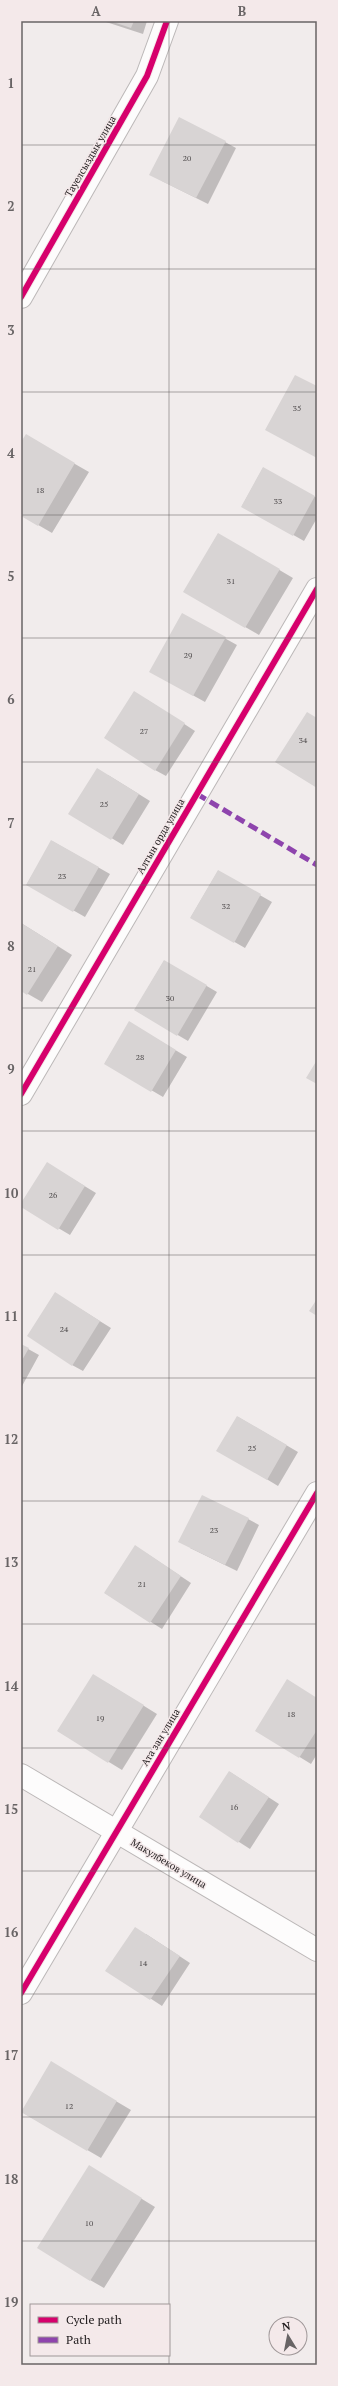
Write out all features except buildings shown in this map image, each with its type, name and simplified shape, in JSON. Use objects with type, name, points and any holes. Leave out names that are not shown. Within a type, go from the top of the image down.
[{"type":"street","name":"Тауелсыздык улица","points":[[21,297],[147,76],[167,21]]},
{"type":"street","name":"Алтын орда улица","points":[[21,1094],[317,589]]},
{"type":"street","name":"Ата зан улица","points":[[21,1993],[317,1492]]},
{"type":"street","name":"Макулбеков улица","points":[[21,1776],[317,1950]]},
{"type":"marked path","points":[[197,794],[317,865]]},
{"type":"cycle path","points":[[21,297],[147,76],[167,21]]},
{"type":"cycle path","points":[[21,1094],[317,589]]},
{"type":"cycle path","points":[[21,1993],[317,1493]]}]
